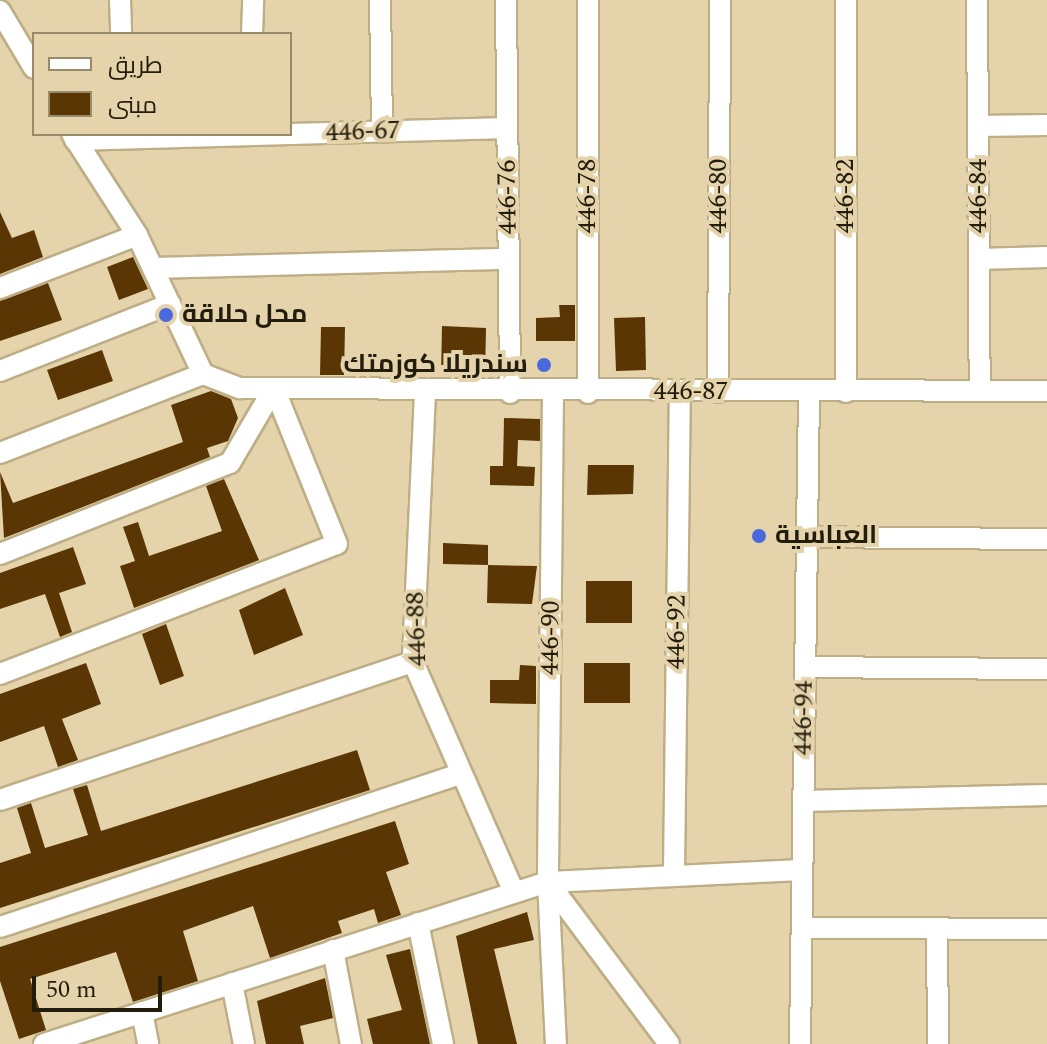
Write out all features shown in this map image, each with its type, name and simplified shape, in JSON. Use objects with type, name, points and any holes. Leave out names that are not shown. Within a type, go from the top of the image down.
[{"type":"street","points":[[120,0],[121,32]]},
{"type":"street","points":[[252,32],[253,0]]},
{"type":"street","points":[[380,0],[382,132]]},
{"type":"street","name":"446-76","points":[[506,0],[510,393]]},
{"type":"street","name":"446-78","points":[[588,0],[588,393]]},
{"type":"street","name":"446-80","points":[[718,392],[720,0]]},
{"type":"street","name":"446-82","points":[[846,0],[846,392]]},
{"type":"street","name":"446-84","points":[[977,0],[980,391]]},
{"type":"street","points":[[0,11],[32,65]]},
{"type":"street","points":[[978,126],[1047,125]]},
{"type":"street","name":"446-67","points":[[292,134],[507,128]]},
{"type":"street","name":"446-67","points":[[74,137],[122,136]]},
{"type":"street","points":[[0,453],[203,374],[137,235],[74,137]]},
{"type":"street","points":[[0,288],[137,235]]},
{"type":"street","points":[[979,259],[1047,257]]},
{"type":"street","points":[[153,268],[508,259]]},
{"type":"street","points":[[0,371],[170,304]]},
{"type":"street","name":"446-87","points":[[203,374],[240,388],[335,392],[1047,391]]},
{"type":"street","points":[[0,554],[230,463],[274,388]]},
{"type":"street","points":[[0,674],[337,544],[274,388]]},
{"type":"street","name":"446-92","points":[[674,872],[680,392]]},
{"type":"street","name":"446-94","points":[[800,1044],[809,392]]},
{"type":"street","name":"446-88","points":[[425,393],[413,662],[514,892]]},
{"type":"street","name":"446-90","points":[[553,393],[548,882],[556,1044]]},
{"type":"street","points":[[807,537],[1047,539]]},
{"type":"street","points":[[0,800],[413,662]]},
{"type":"street","points":[[805,667],[1047,669]]},
{"type":"street","points":[[0,927],[460,774]]},
{"type":"street","points":[[803,801],[1047,795]]},
{"type":"street","points":[[48,1043],[548,882],[674,872],[802,870]]},
{"type":"street","points":[[548,882],[669,1044]]},
{"type":"street","points":[[418,923],[443,1044]]},
{"type":"street","points":[[802,928],[1047,929]]},
{"type":"street","points":[[937,928],[938,1044]]},
{"type":"street","points":[[333,950],[351,1044]]},
{"type":"street","points":[[232,983],[244,1044]]},
{"type":"street","points":[[142,1012],[148,1044]]},
{"type":"building","points":[[0,212],[12,238],[34,230],[43,257],[0,274]]},
{"type":"building","points":[[133,257],[148,289],[119,300],[107,267]]},
{"type":"building","points":[[48,283],[62,320],[0,341],[0,301]]},
{"type":"building","points":[[559,305],[575,305],[575,341],[536,341],[536,318],[560,317]]},
{"type":"building","points":[[645,317],[646,370],[616,371],[614,318]]},
{"type":"building","points":[[442,326],[486,328],[485,376],[441,376]]},
{"type":"building","points":[[321,327],[345,327],[344,375],[320,375]]},
{"type":"building","points":[[102,350],[113,381],[58,400],[47,370]]},
{"type":"building","points":[[211,391],[231,399],[238,418],[228,441],[207,448],[210,457],[4,538],[0,472],[13,503],[183,442],[171,405]]},
{"type":"building","points":[[504,418],[540,419],[540,441],[518,440],[517,466],[535,467],[534,486],[490,485],[490,466],[503,466]]},
{"type":"building","points":[[588,465],[634,465],[633,494],[587,495]]},
{"type":"building","points":[[224,479],[259,560],[134,608],[120,566],[135,561],[123,527],[138,522],[149,556],[222,531],[206,486]]},
{"type":"building","points":[[443,543],[488,545],[488,565],[443,564]]},
{"type":"building","points":[[73,547],[86,584],[59,593],[72,632],[60,637],[45,594],[0,609],[0,573]]},
{"type":"building","points":[[488,565],[537,566],[532,604],[487,603]]},
{"type":"building","points":[[586,581],[632,581],[632,623],[586,623]]},
{"type":"building","points":[[285,588],[303,635],[254,655],[239,610]]},
{"type":"building","points":[[166,624],[184,676],[160,685],[142,634]]},
{"type":"building","points":[[86,663],[101,704],[62,719],[78,760],[58,767],[44,726],[0,742],[0,694]]},
{"type":"building","points":[[584,663],[630,663],[630,703],[584,703]]},
{"type":"building","points":[[520,665],[536,666],[536,704],[490,703],[490,680],[519,680]]},
{"type":"building","points":[[357,750],[370,790],[0,908],[0,863],[31,853],[17,808],[31,803],[45,848],[88,835],[73,789],[87,785],[101,831]]},
{"type":"building","points":[[395,821],[409,864],[386,872],[401,915],[378,923],[374,909],[338,921],[342,933],[270,958],[253,906],[183,931],[198,981],[133,1002],[116,952],[30,979],[46,1030],[19,1039],[0,981],[0,947]]},
{"type":"building","points":[[527,912],[534,940],[494,949],[517,1044],[478,1044],[456,936]]},
{"type":"building","points":[[410,949],[430,1044],[373,1044],[367,1019],[402,1010],[386,955]]},
{"type":"building","points":[[325,978],[333,1018],[300,1026],[304,1044],[266,1044],[257,1001]]},
{"type":"place","name":"محل حلاقة","points":[[166,315]]},
{"type":"place","name":"سندريلا كوزمتك","points":[[544,365]]},
{"type":"place","name":"العباسية","points":[[759,536]]}]
